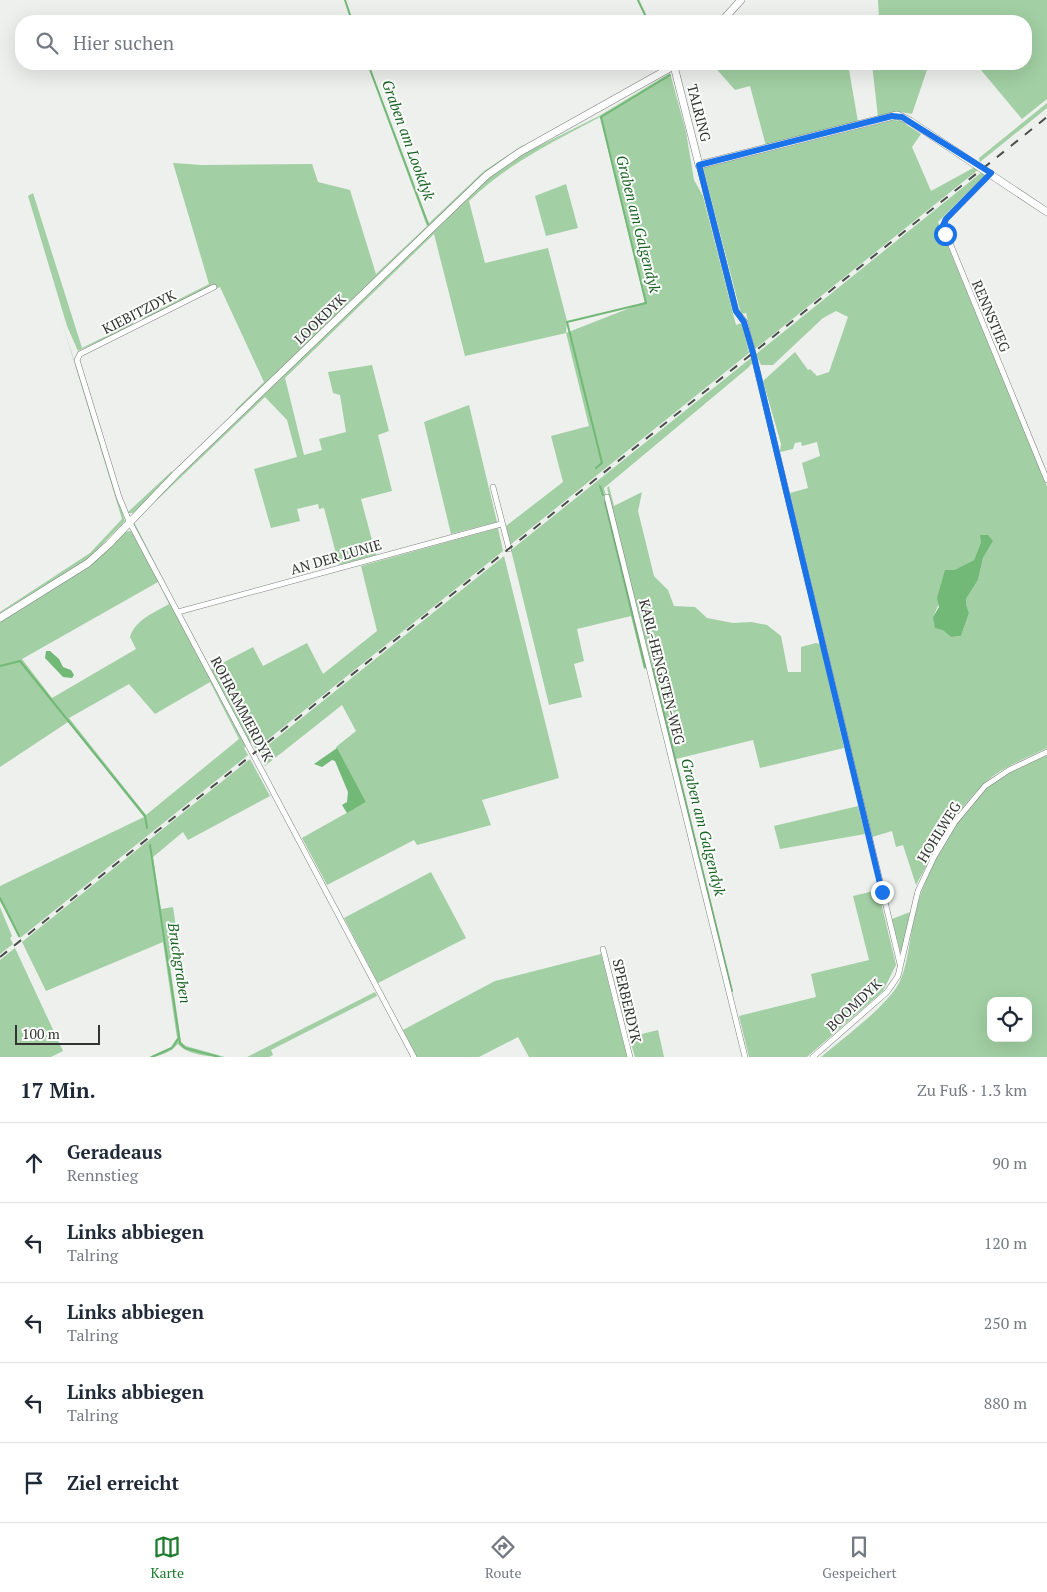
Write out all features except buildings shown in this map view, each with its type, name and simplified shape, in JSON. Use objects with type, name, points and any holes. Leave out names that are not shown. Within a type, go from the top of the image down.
[{"type":"street","points":[[727,15],[741,0]]},
{"type":"street","name":"LOOKDYK","points":[[0,618],[88,563],[109,544],[129,521],[487,175],[520,152],[666,70]]},
{"type":"street","name":"TALRING","points":[[676,70],[736,311],[744,322],[753,353],[900,964]]},
{"type":"street","points":[[699,165],[897,115],[910,121],[1046,210]]},
{"type":"street","name":"RENNSTIEG","points":[[991,173],[946,219],[943,226],[1047,480]]},
{"type":"street","name":"KIEBITZDYK","points":[[77,360],[80,354],[214,287]]},
{"type":"street","name":"ROHRAMMERDYK","points":[[77,360],[119,497],[129,521],[414,1057]]},
{"type":"street","points":[[493,487],[508,549]]},
{"type":"street","name":"KARL-HENGSTEN-WEG","points":[[607,497],[745,1057]]},
{"type":"street","name":"AN DER LUNIE","points":[[178,612],[501,524]]},
{"type":"street","name":"HOHLWEG","points":[[900,964],[918,891],[934,857],[955,822],[985,786],[1009,770],[1047,752]]},
{"type":"street","name":"SPERBERDYK","points":[[604,949],[630,1057]]},
{"type":"street","name":"BOOMDYK","points":[[813,1057],[887,992],[898,976],[900,964]]},
{"type":"shaded area","points":[[878,0],[1047,0],[1047,99],[1022,119],[981,70],[1032,70],[1032,15],[879,15]]},
{"type":"shaded area","points":[[369,70],[428,224],[484,171],[523,145],[524,149],[500,162],[238,412],[235,410],[264,382],[220,287],[214,290],[211,286],[147,319],[140,319],[209,284],[173,163],[202,165],[312,164],[318,182],[350,190],[376,274],[427,226]]},
{"type":"shaded area","points":[[717,70],[849,70],[858,122],[766,146],[750,86],[735,90]]},
{"type":"shaded area","points":[[873,70],[927,70],[912,114],[900,112],[878,117]]},
{"type":"shaded area","points":[[670,73],[686,132],[694,180],[703,196],[736,325],[742,323],[749,353],[510,545],[506,526],[563,482],[551,436],[589,426],[566,333],[465,356],[434,234],[285,378],[304,455],[322,450],[319,439],[346,432],[340,395],[333,393],[328,372],[372,365],[389,431],[378,435],[392,491],[361,499],[376,555],[339,565],[324,508],[319,509],[318,504],[297,509],[300,521],[271,528],[254,469],[297,457],[287,420],[265,397],[134,522],[178,608],[133,523],[134,520],[491,175],[525,153],[599,116]],"holes":[[[600,117],[645,302],[566,333],[567,321],[548,248],[485,263],[469,201],[515,165]]]},
{"type":"shaded area","points":[[1047,103],[1047,108],[980,162],[979,158]]},
{"type":"shaded area","points":[[894,120],[901,121],[921,134],[912,147],[931,191],[975,167],[979,169],[755,349],[746,313],[741,314],[703,168]]},
{"type":"shaded area","points":[[982,172],[986,174],[938,222],[1047,486],[1047,748],[999,772],[975,793],[955,818],[916,885],[903,845],[896,847],[892,831],[872,837],[790,493],[808,488],[802,463],[820,456],[817,442],[802,446],[801,442],[795,443],[793,449],[780,452],[781,444],[763,381],[795,352],[808,370],[810,369],[817,376],[829,372],[848,317],[836,311],[823,318],[773,365],[761,365],[756,354]],"holes":[[[993,541],[983,558],[978,580],[966,599],[965,605],[969,613],[961,636],[951,637],[933,617],[954,570],[974,560],[981,542]]]},
{"type":"shaded area","points":[[566,184],[578,228],[546,236],[535,196]]},
{"type":"shaded area","points":[[33,193],[82,348],[134,322],[132,326],[78,351],[67,326],[28,196]]},
{"type":"shaded area","points":[[62,322],[125,521],[83,564],[0,616],[0,612],[90,553],[122,519]]},
{"type":"shaded area","points":[[751,358],[752,363],[749,367],[604,488],[647,668],[644,669],[631,616],[577,629],[584,661],[574,664],[582,697],[549,705],[511,550]]},
{"type":"shaded area","points":[[469,405],[497,522],[451,534],[424,422]]},
{"type":"shaded area","points":[[172,471],[173,474],[133,513],[127,513]]},
{"type":"shaded area","points":[[609,486],[614,506],[642,492],[638,511],[654,576],[668,590],[674,606],[695,607],[707,618],[733,623],[751,622],[767,625],[781,636],[788,672],[801,672],[801,647],[816,643],[820,644],[844,748],[760,768],[753,740],[676,759],[733,993],[607,488]]},
{"type":"shaded area","points":[[498,528],[503,551],[256,749],[251,742],[248,745],[182,614],[211,669],[253,647],[263,666],[307,643],[323,674],[377,631],[361,566]]},
{"type":"shaded area","points":[[130,531],[134,533],[246,746],[244,748],[248,755],[20,938],[0,901],[0,886],[144,817],[68,722],[0,767],[0,622],[87,565],[125,532]],"holes":[[[158,582],[169,604],[146,617],[133,631],[130,637],[136,649],[52,698],[22,659]],[[210,682],[239,739],[146,815],[69,718],[129,684],[155,714]]]},
{"type":"shaded area","points":[[980,535],[988,535],[993,541],[983,558],[978,580],[966,599],[969,613],[961,636],[951,637],[943,630],[935,628],[933,617],[939,607],[937,598],[945,570],[954,570],[974,560],[981,542]]},
{"type":"shaded area","points":[[504,556],[559,778],[482,800],[491,825],[417,845],[414,840],[327,885],[302,838],[366,802],[336,747],[356,731],[342,705],[265,766],[258,753]]},
{"type":"shaded area","points":[[46,651],[50,651],[59,659],[63,667],[71,670],[74,675],[72,678],[63,677],[45,658]]},
{"type":"shaded area","points":[[337,748],[366,802],[347,813],[342,805],[347,802],[348,792],[335,761],[332,760],[322,767],[314,764]]},
{"type":"shaded area","points":[[1047,755],[1047,1057],[821,1057],[876,1011],[900,981],[920,896],[934,861],[953,827],[975,798],[987,787],[1008,773]]},
{"type":"shaded area","points":[[250,759],[270,796],[188,840],[183,832],[153,857],[161,909],[173,907],[181,961],[170,965],[181,1042],[186,1046],[225,1057],[193,1053],[178,1044],[165,1053],[149,1057],[171,1047],[177,1038],[163,942],[46,991],[22,942]]},
{"type":"shaded area","points":[[858,806],[865,834],[780,849],[774,826]]},
{"type":"shaded area","points":[[431,872],[466,938],[378,983],[344,918]]},
{"type":"shaded area","points":[[878,890],[896,965],[883,991],[807,1057],[749,1057],[739,1016],[816,997],[811,974],[869,960],[853,896]]},
{"type":"shaded area","points":[[0,907],[12,936],[10,938],[13,944],[0,954]]},
{"type":"shaded area","points":[[910,912],[901,954],[892,919]]},
{"type":"shaded area","points":[[15,948],[63,1051],[51,1057],[0,1057],[0,960]]},
{"type":"shaded area","points":[[601,954],[627,1057],[529,1057],[518,1037],[479,1057],[417,1057],[403,1030],[495,981]]},
{"type":"shaded area","points":[[375,992],[377,996],[271,1050],[273,1055],[269,1057],[247,1057]]},
{"type":"shaded area","points":[[658,1030],[664,1057],[635,1057],[629,1037]]},
{"type":"waterway","name":"Graben am Lookdyk","points":[[345,0],[350,15]]},
{"type":"waterway","name":"Graben am Galgendyk","points":[[638,0],[645,15]]},
{"type":"waterway","name":"Graben am Lookdyk","points":[[370,70],[428,224]]},
{"type":"waterway","name":"Graben am Galgendyk","points":[[596,468],[602,463],[567,322],[646,303],[601,117],[670,75]]},
{"type":"waterway","name":"Graben am Galgendyk","points":[[600,486],[603,495]]},
{"type":"waterway","name":"Graben am Galgendyk","points":[[605,502],[645,667]]},
{"type":"waterway","name":"Bruchgraben","points":[[0,666],[20,661],[145,816],[147,828]]},
{"type":"waterway","name":"Graben am Galgendyk","points":[[653,669],[732,991]]},
{"type":"waterway","name":"Bruchgraben","points":[[150,845],[180,1043],[185,1048],[219,1057]]},
{"type":"waterway","points":[[0,898],[19,936]]},
{"type":"waterway","points":[[152,1057],[172,1048],[178,1039]]},
{"type":"railway","points":[[0,957],[1047,117]]},
{"type":"route","points":[[882,892],[753,353],[744,322],[736,311],[699,165],[897,115],[910,121],[991,173],[946,219],[943,226],[945,234]]}]
